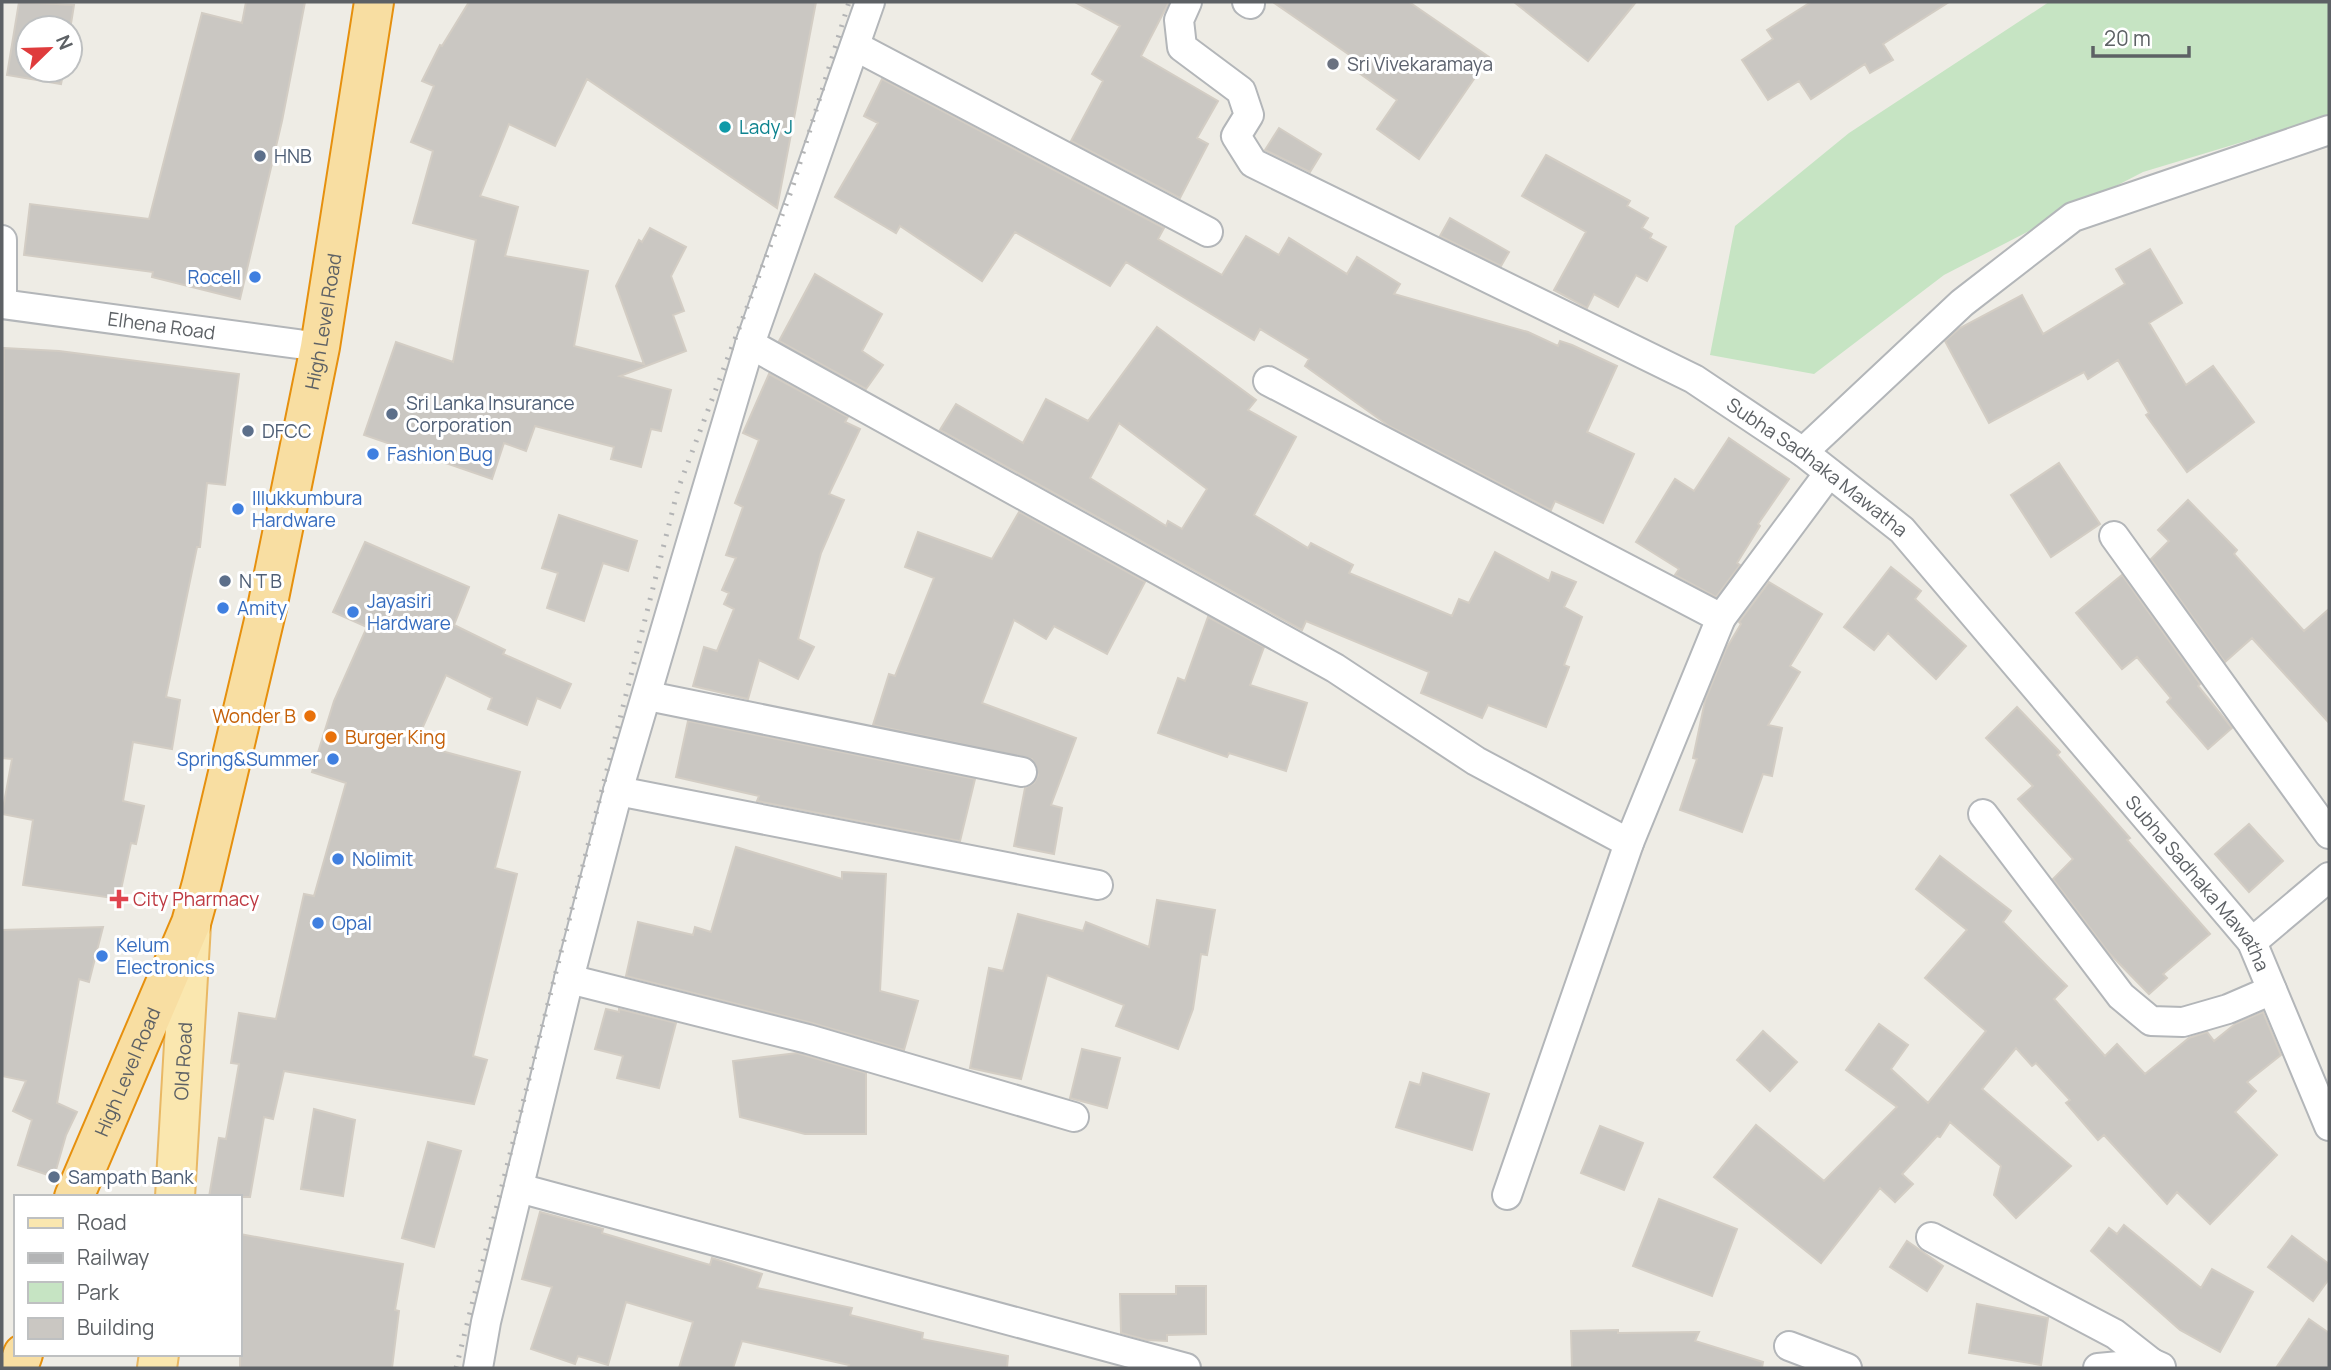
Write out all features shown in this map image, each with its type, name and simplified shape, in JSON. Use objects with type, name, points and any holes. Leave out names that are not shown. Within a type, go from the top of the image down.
[{"type":"highway","name":"High Level Road","points":[[75,1195],[191,923],[267,608],[320,347],[374,2]]},
{"type":"main road","name":"Old Road","points":[[175,1195],[191,923]]},
{"type":"street","points":[[478,1368],[486,1322],[569,979],[618,791],[750,344],[870,2]]},
{"type":"street","name":"Subha Sadhaka Mawatha","points":[[1188,2],[1179,20],[1182,47],[1241,91],[1249,115],[1236,136],[1253,163],[1694,379],[1803,452],[1902,530],[2252,942],[2329,1126]]},
{"type":"street","points":[[855,46],[1208,232]]},
{"type":"street","points":[[1803,452],[1962,303],[2073,217],[2329,130]]},
{"type":"street","name":"Elhena Road","points":[[2,240],[2,304],[320,347]]},
{"type":"street","points":[[750,344],[1335,668],[1476,761],[1629,844]]},
{"type":"street","points":[[1268,381],[1721,618]]},
{"type":"street","points":[[1507,1195],[1629,844],[1721,618],[1829,473]]},
{"type":"street","points":[[2113,536],[2329,834]]},
{"type":"street","points":[[648,696],[1022,772]]},
{"type":"street","points":[[618,791],[1098,886]]},
{"type":"street","points":[[1983,814],[2121,996],[2151,1021],[2183,1022],[2228,1009],[2272,990]]},
{"type":"street","points":[[2252,942],[2329,877]]},
{"type":"street","points":[[569,979],[808,1039],[1074,1116]]},
{"type":"street","points":[[519,1188],[1186,1368]]},
{"type":"street","points":[[1931,1237],[2115,1334],[2159,1366]]},
{"type":"street","points":[[1789,1346],[1847,1368]]},
{"type":"street","points":[[2098,1368],[2159,1366]]},
{"type":"green space","points":[[2049,2],[2329,2],[2329,116],[2143,172],[1944,275],[1814,374],[1710,355],[1735,226],[1849,133]]},
{"type":"building","points":[[19,2],[74,5],[73,14],[17,14]]},
{"type":"building","points":[[246,2],[305,2],[282,121],[240,299],[152,277],[153,272],[24,255],[30,204],[149,219],[202,13],[242,23]]},
{"type":"building","points":[[469,2],[816,2],[777,208],[587,79],[555,146],[509,124],[480,196],[518,207],[505,256],[588,271],[574,346],[644,364],[616,286],[639,240],[642,242],[650,228],[686,247],[671,276],[684,311],[673,315],[686,351],[620,376],[671,390],[661,431],[651,429],[641,467],[611,459],[614,447],[535,426],[526,451],[504,443],[492,479],[364,435],[396,342],[453,362],[476,240],[413,223],[433,151],[411,142],[434,86],[422,81],[440,45],[442,46]]},
{"type":"building","points":[[1075,2],[1169,2],[1141,56],[1218,101],[1197,138],[1208,144],[1180,198],[1071,141],[1103,81],[1092,74],[1120,26]]},
{"type":"building","points":[[1273,2],[1409,2],[1489,57],[1419,159],[1377,129],[1397,100],[1359,73],[1364,65]]},
{"type":"building","points":[[1514,2],[1636,2],[1588,61]]},
{"type":"building","points":[[1811,2],[1949,2],[1883,44],[1893,60],[1870,73],[1865,64],[1811,99],[1799,81],[1768,100],[1742,60],[1773,39],[1767,30]]},
{"type":"building","points":[[14,32],[14,76],[7,75]]},
{"type":"building","points":[[882,79],[1164,228],[1158,239],[1222,275],[1246,236],[1279,255],[1289,238],[1347,274],[1357,257],[1400,284],[1394,294],[1528,332],[1558,346],[1560,341],[1617,366],[1587,432],[1634,454],[1603,523],[1555,501],[1551,510],[1389,426],[1305,366],[1309,359],[1260,329],[1254,340],[1126,262],[1110,286],[1015,232],[982,281],[900,226],[896,233],[835,197],[878,123],[864,116]]},
{"type":"building","points":[[1279,128],[1321,154],[1310,172],[1265,150]]},
{"type":"building","points":[[1546,155],[1630,201],[1627,206],[1648,218],[1642,228],[1652,234],[1650,238],[1666,247],[1647,281],[1636,275],[1618,307],[1594,294],[1587,308],[1554,290],[1586,232],[1522,196]]},
{"type":"building","points":[[1450,218],[1509,252],[1501,266],[1440,236]]},
{"type":"building","points":[[2150,249],[2182,303],[2149,323],[2186,385],[2213,366],[2254,422],[2187,472],[2146,415],[2149,413],[2118,360],[2088,379],[2084,372],[1989,423],[1945,341],[1960,328],[2022,295],[2043,334],[2125,284],[2116,269]]},
{"type":"building","points":[[815,274],[882,314],[862,351],[883,365],[866,389],[779,341]]},
{"type":"building","points":[[1157,327],[1256,400],[1248,410],[1296,437],[1254,515],[1308,548],[1311,543],[1353,565],[1349,573],[1452,616],[1459,599],[1469,603],[1495,552],[1549,581],[1552,572],[1576,582],[1564,607],[1582,617],[1564,665],[1569,667],[1546,727],[1488,705],[1482,718],[1421,693],[1429,672],[1306,621],[1302,630],[940,430],[956,404],[1023,443],[1046,399],[1088,421]],"holes":[[[1119,423],[1207,489],[1182,529],[1168,521],[1166,526],[1090,478]]]},
{"type":"building","points":[[4,348],[59,351],[239,374],[225,485],[207,483],[200,547],[197,547],[166,697],[180,700],[172,749],[133,742],[123,801],[144,806],[136,844],[131,843],[119,899],[23,885],[33,820],[2,814],[12,759],[2,758]]},
{"type":"building","points":[[769,374],[848,417],[845,422],[860,429],[829,494],[844,500],[821,553],[798,639],[814,647],[798,679],[759,660],[748,699],[693,686],[704,647],[717,651],[734,609],[724,604],[729,593],[722,590],[736,558],[726,555],[743,507],[735,503],[759,440],[743,433]]},
{"type":"building","points":[[1729,438],[1789,479],[1758,524],[1760,526],[1737,563],[1740,565],[1716,597],[1675,575],[1679,569],[1636,542],[1675,479],[1694,491]]},
{"type":"building","points":[[2059,463],[2100,524],[2051,557],[2011,495]]},
{"type":"building","points":[[2188,500],[2237,550],[2234,554],[2304,631],[2329,609],[2329,723],[2252,638],[2225,662],[2151,559],[2169,541],[2158,530]]},
{"type":"building","points":[[1019,512],[1145,582],[1107,654],[1054,626],[1046,639],[1014,620],[982,703],[1076,738],[1051,805],[1062,808],[1054,854],[1014,846],[1025,788],[1034,783],[1038,775],[1032,759],[873,725],[889,674],[895,676],[934,578],[905,567],[918,532],[992,559]]},
{"type":"building","points":[[559,515],[637,541],[628,571],[603,563],[584,621],[547,608],[558,573],[542,568]]},
{"type":"building","points":[[365,542],[469,587],[454,625],[505,650],[503,654],[571,684],[560,708],[537,698],[527,725],[488,709],[492,698],[446,675],[417,740],[435,746],[434,749],[520,772],[495,868],[517,874],[473,1056],[487,1060],[474,1104],[284,1071],[273,1119],[264,1117],[250,1197],[209,1195],[219,1138],[226,1139],[239,1064],[231,1063],[239,1013],[276,1019],[304,894],[314,896],[346,783],[312,772],[334,701],[367,627],[333,612]]},
{"type":"building","points":[[1891,567],[1921,591],[1915,599],[1966,646],[1936,679],[1888,633],[1874,650],[1844,627]]},
{"type":"building","points":[[2122,575],[2200,684],[2198,686],[2232,728],[2208,749],[2167,702],[2171,698],[2137,657],[2122,669],[2076,613]]},
{"type":"building","points":[[1769,582],[1822,614],[1790,666],[1800,672],[1768,725],[1782,728],[1772,776],[1763,774],[1742,832],[1680,810],[1697,759],[1693,758],[1705,701],[1726,649],[1741,624],[1739,622]]},
{"type":"building","points":[[1208,617],[1264,647],[1250,685],[1307,703],[1286,771],[1229,753],[1227,757],[1158,733],[1178,678],[1185,681]]},
{"type":"building","points":[[2017,707],[2060,752],[2057,755],[2130,838],[2127,840],[2210,934],[2163,974],[2167,978],[2149,994],[2109,953],[2053,879],[2073,859],[2018,799],[2033,786],[1986,738]]},
{"type":"building","points":[[688,721],[975,779],[960,841],[757,801],[759,796],[676,777]]},
{"type":"building","points":[[2249,824],[2283,861],[2249,892],[2215,854]]},
{"type":"building","points":[[736,847],[842,879],[842,872],[886,874],[880,991],[918,1001],[904,1050],[812,1023],[626,976],[638,922],[693,935],[695,927],[711,932]]},
{"type":"building","points":[[1940,856],[2011,911],[2003,922],[2067,986],[2054,999],[2105,1056],[2117,1044],[2145,1074],[2189,1038],[2207,1032],[2214,1041],[2235,1024],[2263,1012],[2281,1055],[2247,1082],[2256,1091],[2235,1112],[2277,1155],[2210,1224],[2177,1192],[2167,1204],[2104,1135],[2098,1140],[2066,1103],[2070,1100],[2036,1063],[2032,1066],[2016,1048],[1982,1089],[2071,1166],[2016,1218],[1994,1195],[2001,1166],[1950,1122],[1940,1137],[1937,1136],[1902,1174],[1913,1184],[1895,1202],[1880,1188],[1821,1263],[1714,1177],[1756,1125],[1824,1181],[1897,1107],[1846,1070],[1879,1024],[1908,1045],[1891,1069],[1928,1103],[1986,1031],[1925,978],[1967,930],[1916,889]]},
{"type":"building","points":[[1157,900],[1215,910],[1207,955],[1201,954],[1193,1009],[1178,1049],[1116,1026],[1124,1005],[1047,975],[1021,1079],[970,1068],[989,968],[1003,971],[1018,914],[1083,931],[1086,922],[1149,947]]},
{"type":"building","points":[[103,927],[89,982],[79,979],[57,1103],[77,1112],[66,1135],[54,1177],[18,1165],[32,1120],[13,1111],[26,1081],[2,1076],[2,930]]},
{"type":"building","points":[[606,1009],[619,1012],[619,1009],[676,1023],[659,1088],[617,1078],[623,1056],[595,1049]]},
{"type":"building","points":[[1763,1031],[1797,1062],[1770,1091],[1737,1060]]},
{"type":"building","points":[[1082,1049],[1120,1058],[1107,1108],[1070,1098]]},
{"type":"building","points":[[797,1053],[866,1073],[866,1134],[805,1134],[740,1117],[733,1061]]},
{"type":"building","points":[[1423,1073],[1489,1094],[1472,1150],[1396,1127],[1410,1082],[1420,1085]]},
{"type":"building","points":[[314,1109],[355,1120],[343,1196],[301,1189]]},
{"type":"building","points":[[1600,1126],[1643,1143],[1624,1190],[1581,1173]]},
{"type":"building","points":[[428,1142],[461,1151],[434,1247],[402,1238]]},
{"type":"building","points":[[1659,1199],[1737,1229],[1712,1296],[1633,1266]]},
{"type":"building","points":[[540,1212],[603,1229],[602,1233],[710,1265],[712,1258],[762,1274],[757,1288],[852,1308],[850,1315],[923,1333],[922,1339],[1008,1356],[1007,1368],[848,1368],[849,1365],[742,1341],[733,1368],[679,1368],[693,1322],[626,1302],[608,1365],[578,1356],[575,1364],[531,1349],[552,1287],[522,1279]]},
{"type":"building","points":[[2124,1225],[2201,1288],[2212,1269],[2253,1292],[2220,1352],[2180,1330],[2091,1251],[2109,1228],[2117,1234]]},
{"type":"building","points":[[242,1234],[403,1264],[395,1310],[399,1311],[392,1368],[240,1368]]},
{"type":"building","points":[[2292,1236],[2329,1264],[2329,1279],[2313,1301],[2268,1267]]},
{"type":"building","points":[[1907,1241],[1943,1266],[1927,1291],[1890,1267]]},
{"type":"building","points":[[1176,1286],[1206,1286],[1206,1334],[1167,1335],[1167,1341],[1147,1340],[1121,1333],[1120,1294],[1176,1294]]},
{"type":"building","points":[[1977,1304],[2048,1318],[2041,1365],[1969,1353]]},
{"type":"building","points":[[2309,1319],[2329,1333],[2329,1368],[2276,1368]]},
{"type":"building","points":[[1618,1330],[1618,1333],[1699,1332],[1695,1341],[1763,1362],[1762,1368],[1572,1368],[1571,1331]]},
{"type":"railway","points":[[456,1368],[678,489],[792,189],[849,2]]},
{"type":"place","name":"Sri Vivekaramaya","points":[[1333,64]]},
{"type":"place","name":"Lady J","points":[[725,127]]},
{"type":"place","name":"HNB","points":[[260,156]]},
{"type":"place","name":"Rocell","points":[[255,277]]},
{"type":"place","name":"Sri Lanka Insurance Corporation","points":[[392,414]]},
{"type":"place","name":"DFCC","points":[[248,431]]},
{"type":"place","name":"Fashion Bug","points":[[373,454]]},
{"type":"place","name":"Illukkumbura Hardware","points":[[238,509]]},
{"type":"place","name":"N T B","points":[[225,581]]},
{"type":"place","name":"Amity","points":[[223,608]]},
{"type":"place","name":"Jayasiri Hardware","points":[[353,612]]},
{"type":"place","name":"Wonder B","points":[[310,716]]},
{"type":"place","name":"Burger King","points":[[331,737]]},
{"type":"place","name":"Spring&Summer","points":[[333,759]]},
{"type":"place","name":"Nolimit","points":[[338,859]]},
{"type":"place","name":"City Pharmacy","points":[[119,899]]},
{"type":"place","name":"Opal","points":[[318,923]]},
{"type":"place","name":"Kelum Electronics","points":[[102,956]]},
{"type":"place","name":"Sampath Bank","points":[[54,1177]]}]
